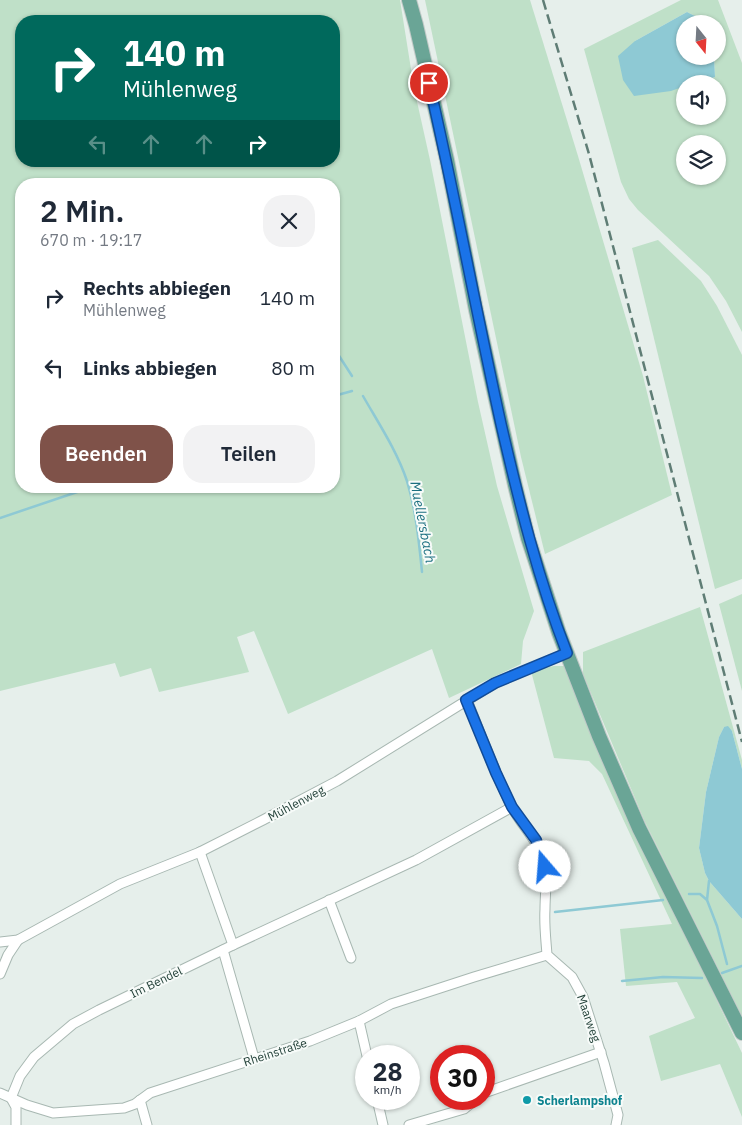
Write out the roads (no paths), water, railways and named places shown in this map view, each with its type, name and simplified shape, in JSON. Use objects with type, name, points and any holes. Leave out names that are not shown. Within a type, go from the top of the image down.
[{"type":"main road","points":[[409,0],[447,160],[476,310],[528,538],[567,653],[599,736],[639,828],[742,1033]]},
{"type":"street","name":"Mühlenweg","points":[[0,942],[18,940],[120,884],[200,852],[337,781],[495,683],[567,653]]},
{"type":"street","points":[[466,700],[512,807],[536,840],[545,867],[547,955]]},
{"type":"street","name":"Im Bendel","points":[[11,1098],[20,1076],[34,1057],[73,1024],[233,945],[416,860],[512,807]]},
{"type":"street","points":[[200,852],[233,945]]},
{"type":"street","points":[[329,900],[351,958]]},
{"type":"street","points":[[0,974],[8,955],[18,940]]},
{"type":"street","points":[[223,950],[254,1058]]},
{"type":"street","name":"Rheinstraße","points":[[0,1093],[53,1112],[64,1113],[124,1108],[135,1104],[150,1094],[310,1041],[359,1021],[391,1004],[474,976],[547,955]]},
{"type":"street","name":"Maarweg","points":[[547,955],[572,977],[587,1006],[618,1115],[616,1125]]},
{"type":"street","points":[[359,1021],[364,1045]]},
{"type":"street","points":[[495,1088],[601,1052]]},
{"type":"street","points":[[11,1098],[16,1107],[16,1125]]},
{"type":"street","points":[[140,1100],[146,1125]]},
{"type":"street","points":[[380,1110],[383,1125]]},
{"type":"street","points":[[409,1125],[461,1110]]},
{"type":"water","points":[[687,12],[693,15],[682,15]]},
{"type":"water","points":[[676,18],[676,65],[714,65],[715,75],[676,75],[676,89],[634,96],[623,80],[618,56],[635,41]]},
{"type":"water","points":[[728,726],[732,731],[742,769],[742,919],[709,881],[705,873],[699,848],[706,792],[719,737],[724,727]]},
{"type":"waterway","points":[[340,357],[352,376]]},
{"type":"waterway","name":"Muellersbach","points":[[340,394],[352,391]]},
{"type":"waterway","name":"Muellersbach","points":[[363,396],[393,448],[407,481],[415,515],[422,572]]},
{"type":"waterway","name":"Muellersbach","points":[[0,518],[74,493]]},
{"type":"waterway","points":[[709,881],[707,900],[717,926],[727,964]]},
{"type":"waterway","points":[[689,894],[700,894],[707,900]]},
{"type":"waterway","points":[[555,912],[663,900]]},
{"type":"waterway","points":[[722,973],[742,966]]},
{"type":"waterway","points":[[622,981],[663,977],[702,978]]},
{"type":"railway","points":[[543,0],[589,154],[742,742]]},
{"type":"place","name":"Scherlampshof","points":[[527,1100]]}]
